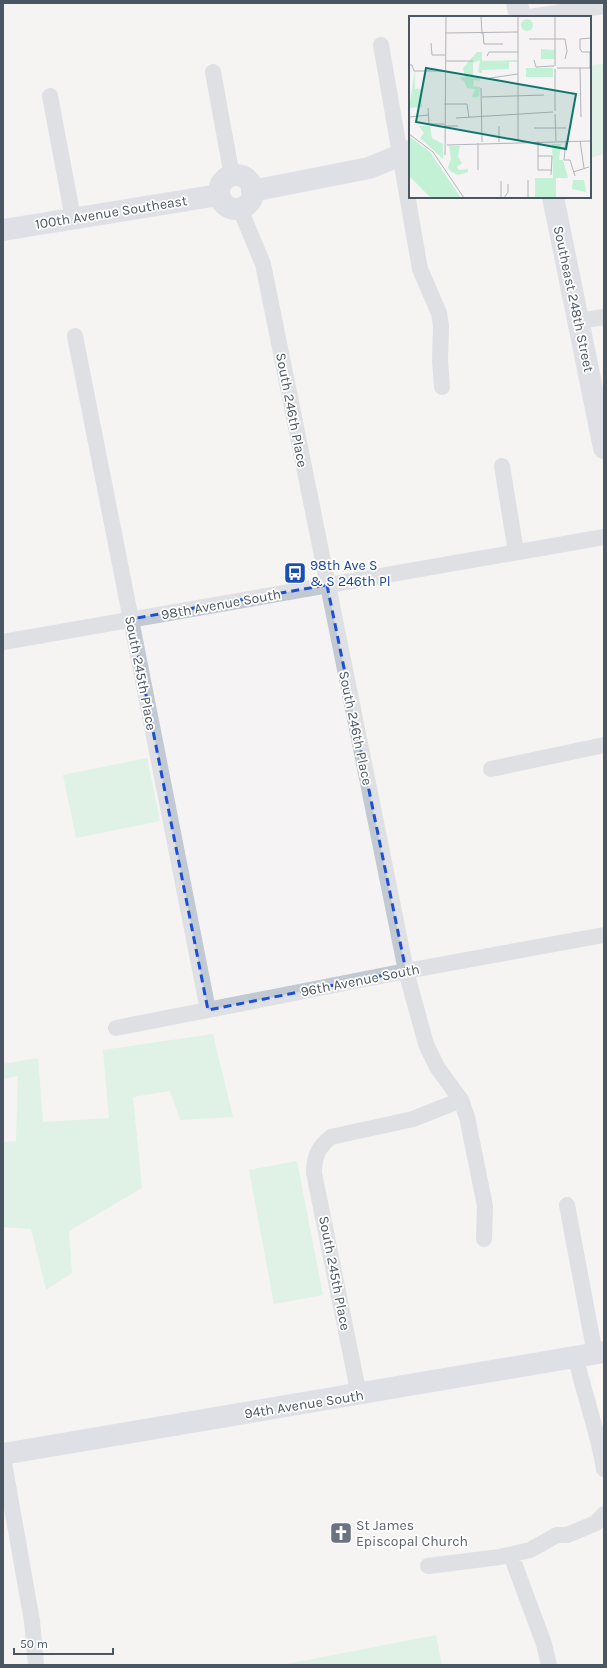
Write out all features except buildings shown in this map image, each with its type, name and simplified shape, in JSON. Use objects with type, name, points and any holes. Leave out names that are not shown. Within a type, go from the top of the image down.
[{"type":"street","points":[[517,3],[520,16]]},
{"type":"street","points":[[536,16],[604,6]]},
{"type":"street","points":[[381,45],[405,152],[409,183]]},
{"type":"street","points":[[214,72],[232,176]]},
{"type":"street","points":[[50,96],[73,218]]},
{"type":"street","points":[[252,191],[369,168],[405,152]]},
{"type":"street","points":[[232,176],[243,177],[251,185],[252,191],[251,200],[240,209],[228,208],[220,200],[220,185],[223,181],[232,176]]},
{"type":"street","name":"100th Avenue Southeast","points":[[3,230],[219,194]]},
{"type":"street","points":[[411,198],[420,269],[439,313],[441,326],[440,361],[442,387]]},
{"type":"street","name":"Southeast 248th Street","points":[[553,198],[604,448]]},
{"type":"street","name":"South 246th Place","points":[[240,209],[262,264],[406,971],[426,1044],[437,1067],[461,1100],[467,1117],[485,1206],[484,1239]]},
{"type":"street","points":[[579,321],[604,317]]},
{"type":"street","name":"South 245th Place","points":[[74,336],[208,1010]]},
{"type":"street","points":[[502,466],[516,552]]},
{"type":"street","name":"98th Avenue South","points":[[3,642],[604,537]]},
{"type":"street","points":[[491,769],[604,745]]},
{"type":"street","name":"96th Avenue South","points":[[116,1028],[406,971],[604,935]]},
{"type":"street","name":"South 245th Place","points":[[359,1395],[314,1173],[314,1162],[317,1152],[322,1144],[332,1137],[413,1118],[461,1100]]},
{"type":"street","points":[[566,1205],[592,1355],[600,1447],[604,1469]]},
{"type":"street","name":"94th Avenue South","points":[[3,1454],[592,1355]]},
{"type":"street","points":[[3,1457],[32,1621],[36,1665]]},
{"type":"street","points":[[428,1566],[511,1555],[530,1550],[557,1534],[567,1535],[596,1523],[604,1514]]},
{"type":"street","points":[[511,1555],[544,1644],[549,1665]]},
{"type":"highlighted area","points":[[327,585],[406,971],[208,1010],[131,619]]},
{"type":"shaded area","points":[[604,1362],[604,1439],[590,1365]]},
{"type":"green space","points":[[604,64],[604,154],[591,158],[591,65]]},
{"type":"green space","points":[[147,758],[160,821],[76,838],[63,775]]},
{"type":"green space","points":[[213,1034],[233,1117],[180,1120],[170,1091],[133,1097],[142,1188],[69,1231],[72,1273],[46,1290],[31,1229],[3,1227],[3,1142],[16,1141],[18,1076],[3,1079],[3,1064],[38,1058],[43,1122],[109,1118],[103,1050]]},
{"type":"green space","points":[[297,1161],[323,1295],[274,1304],[249,1170]]},
{"type":"green space","points":[[436,1635],[442,1665],[282,1665]]},
{"type":"place","name":"98th Ave S & S 246th Pl","points":[[295,573]]},
{"type":"place","name":"St James Episcopal Church","points":[[341,1533]]}]
